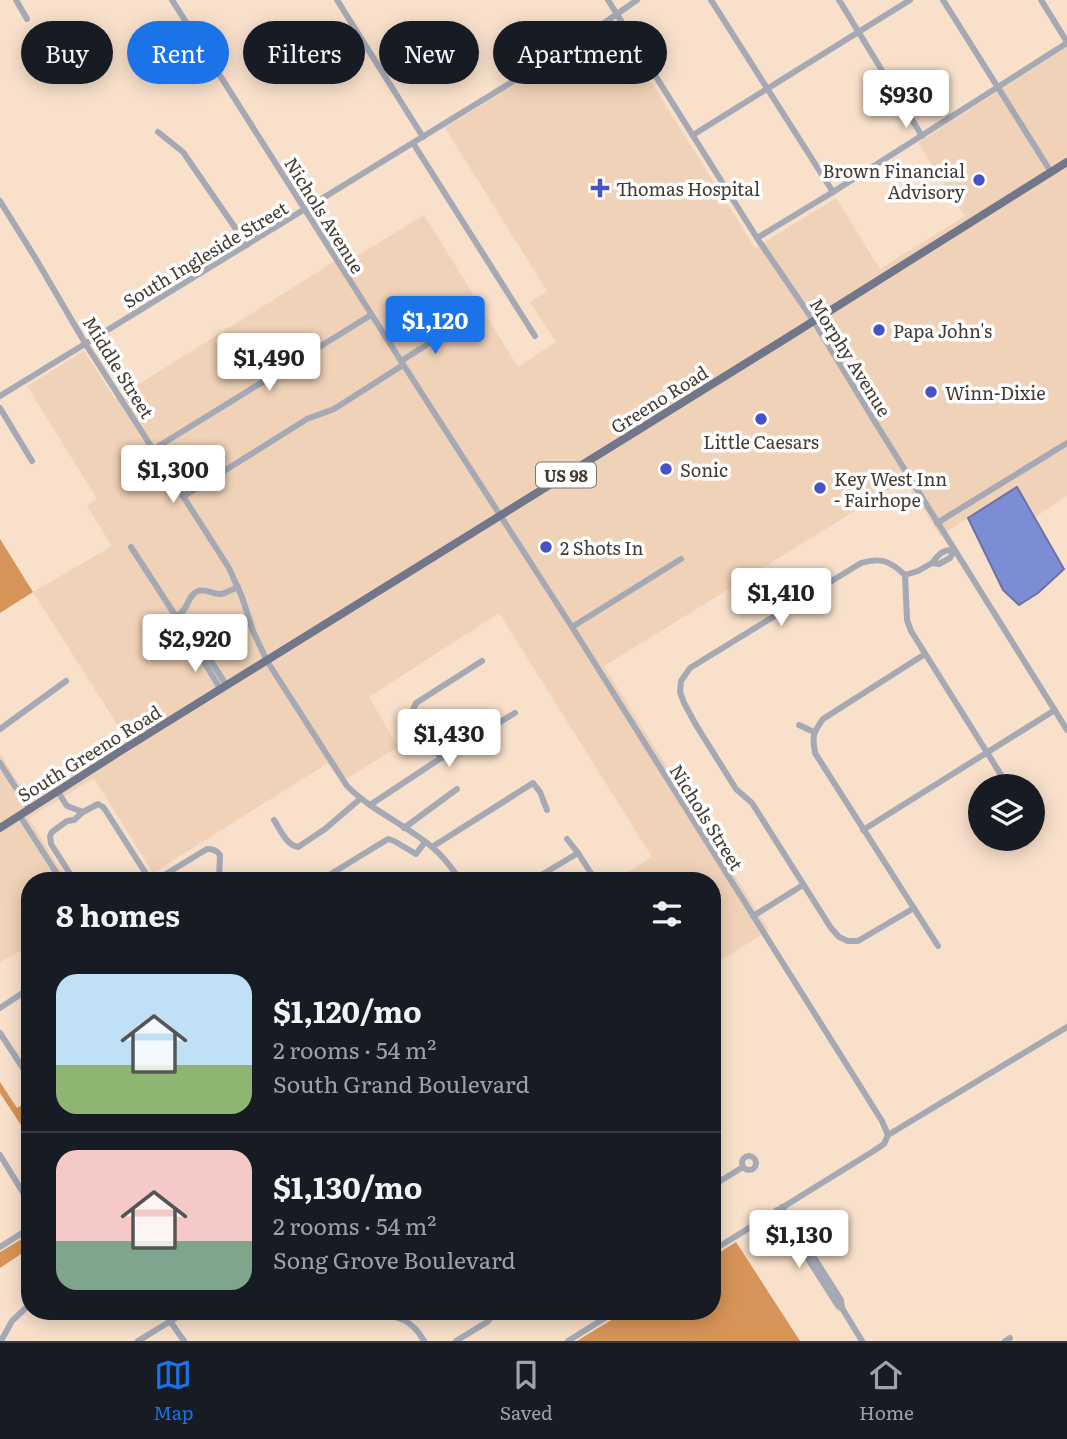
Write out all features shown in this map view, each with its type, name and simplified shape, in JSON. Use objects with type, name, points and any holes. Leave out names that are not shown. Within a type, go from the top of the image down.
[{"type":"main road","name":"Greeno Road","points":[[267,661],[1067,162]]},
{"type":"main road","name":"South Greeno Road","points":[[0,828],[267,661]]},
{"type":"street","points":[[16,0],[27,19]]},
{"type":"street","name":"Nichols Avenue","points":[[172,0],[500,515]]},
{"type":"street","points":[[337,0],[423,137]]},
{"type":"street","name":"Morphy Avenue","points":[[608,0],[757,237],[813,320],[1067,730]]},
{"type":"street","name":"South Ingleside Street","points":[[0,396],[574,44],[637,0]]},
{"type":"street","points":[[711,0],[833,192]]},
{"type":"street","points":[[839,0],[922,136]]},
{"type":"street","points":[[693,135],[910,0]]},
{"type":"street","points":[[943,0],[1051,172]]},
{"type":"street","points":[[757,237],[833,192],[1067,43],[1041,0]]},
{"type":"street","points":[[158,132],[183,152],[247,245]]},
{"type":"street","points":[[413,143],[535,336]]},
{"type":"street","name":"Middle Street","points":[[0,201],[85,343],[229,568],[267,661],[347,786],[360,799],[432,847],[454,872]]},
{"type":"street","points":[[154,449],[371,314]]},
{"type":"street","points":[[184,495],[307,419],[334,409],[452,325]]},
{"type":"street","points":[[0,408],[32,461]]},
{"type":"street","points":[[937,523],[1067,443]]},
{"type":"street","name":"Nichols Street","points":[[500,515],[882,1121],[888,1135]]},
{"type":"street","points":[[131,547],[176,617],[198,647],[205,652],[224,688]]},
{"type":"street","points":[[905,575],[933,563],[939,564],[950,558],[954,550]]},
{"type":"street","points":[[572,627],[681,559]]},
{"type":"street","points":[[914,908],[858,941],[839,937],[752,803],[736,789],[684,703],[680,692],[685,673],[860,563],[873,559],[887,561],[905,575],[907,620],[911,631],[1001,774]]},
{"type":"street","points":[[176,617],[184,612],[190,598],[201,590],[221,594],[238,587]]},
{"type":"street","points":[[925,654],[823,719],[814,732],[813,742],[815,753],[938,946]]},
{"type":"street","points":[[441,758],[414,716],[413,710],[416,703],[482,661]]},
{"type":"street","points":[[0,729],[66,681]]},
{"type":"street","points":[[863,830],[1055,710]]},
{"type":"street","points":[[370,805],[515,713]]},
{"type":"street","points":[[799,725],[814,732]]},
{"type":"street","points":[[0,764],[30,810]]},
{"type":"street","points":[[432,847],[533,783],[547,810]]},
{"type":"street","points":[[404,828],[457,789]]},
{"type":"street","points":[[58,792],[67,806],[67,821]]},
{"type":"street","points":[[274,820],[289,842],[298,847],[325,830],[360,799]]},
{"type":"street","points":[[69,872],[50,840],[52,832],[97,804],[103,807],[145,872]]},
{"type":"street","points":[[67,806],[83,812]]},
{"type":"street","points":[[20,816],[56,872]]},
{"type":"street","points":[[334,872],[388,839],[416,854],[425,842]]},
{"type":"street","points":[[567,839],[590,872]]},
{"type":"street","points":[[169,872],[207,849],[220,855],[219,872]]},
{"type":"street","points":[[546,872],[578,853]]},
{"type":"street","points":[[753,916],[803,885]]},
{"type":"street","points":[[0,1008],[21,994]]},
{"type":"street","points":[[721,1245],[884,1144],[888,1135],[1067,1027]]},
{"type":"street","points":[[0,1033],[21,1065]]},
{"type":"street","points":[[0,1155],[21,1189]]},
{"type":"street","points":[[721,1180],[743,1167]]},
{"type":"street","points":[[779,1209],[841,1300],[843,1310],[862,1341]]},
{"type":"street","points":[[0,1247],[21,1234]]},
{"type":"street","points":[[1,1341],[12,1321],[21,1312]]},
{"type":"street","points":[[404,1320],[415,1326],[424,1341]]},
{"type":"street","points":[[456,1341],[489,1320]]},
{"type":"street","points":[[568,1341],[602,1320]]},
{"type":"street","points":[[138,1341],[169,1321],[184,1341]]},
{"type":"shaded area","points":[[1067,47],[1067,496],[1035,517],[1017,487],[940,536],[905,480],[604,666],[769,930],[721,960],[721,872],[629,872],[652,857],[499,613],[369,697],[398,747],[341,782],[328,763],[155,872],[94,778],[29,818],[62,872],[21,872],[21,951],[0,962],[0,753],[29,801],[127,740],[33,592],[112,546],[87,506],[97,499],[27,386],[84,351],[115,399],[340,258],[344,264],[424,215],[518,367],[556,342],[530,302],[547,291],[445,128],[516,84],[652,84],[755,248],[836,198],[880,269],[965,216],[918,143]]},
{"type":"shaded area","points":[[0,539],[33,592],[0,613]]},
{"type":"shaded area","points":[[0,1082],[17,1108],[21,1106],[21,1125],[0,1093]]},
{"type":"shaded area","points":[[21,1239],[21,1254],[0,1268],[0,1252]]},
{"type":"shaded area","points":[[736,1242],[800,1341],[577,1341],[611,1320],[721,1320],[721,1251]]},
{"type":"water","points":[[1017,487],[1064,569],[1038,593],[1019,605],[1003,590],[968,518]]},
{"type":"place","name":"Brown Financial Advisory","points":[[979,180]]},
{"type":"place","name":"Thomas Hospital","points":[[600,188]]},
{"type":"place","name":"Papa John's","points":[[879,330]]},
{"type":"place","name":"Winn-Dixie","points":[[931,392]]},
{"type":"place","name":"Little Caesars","points":[[761,419]]},
{"type":"place","name":"Sonic","points":[[666,469]]},
{"type":"place","name":"Key West Inn - Fairhope","points":[[820,488]]},
{"type":"place","name":"2 Shots In","points":[[546,547]]}]
